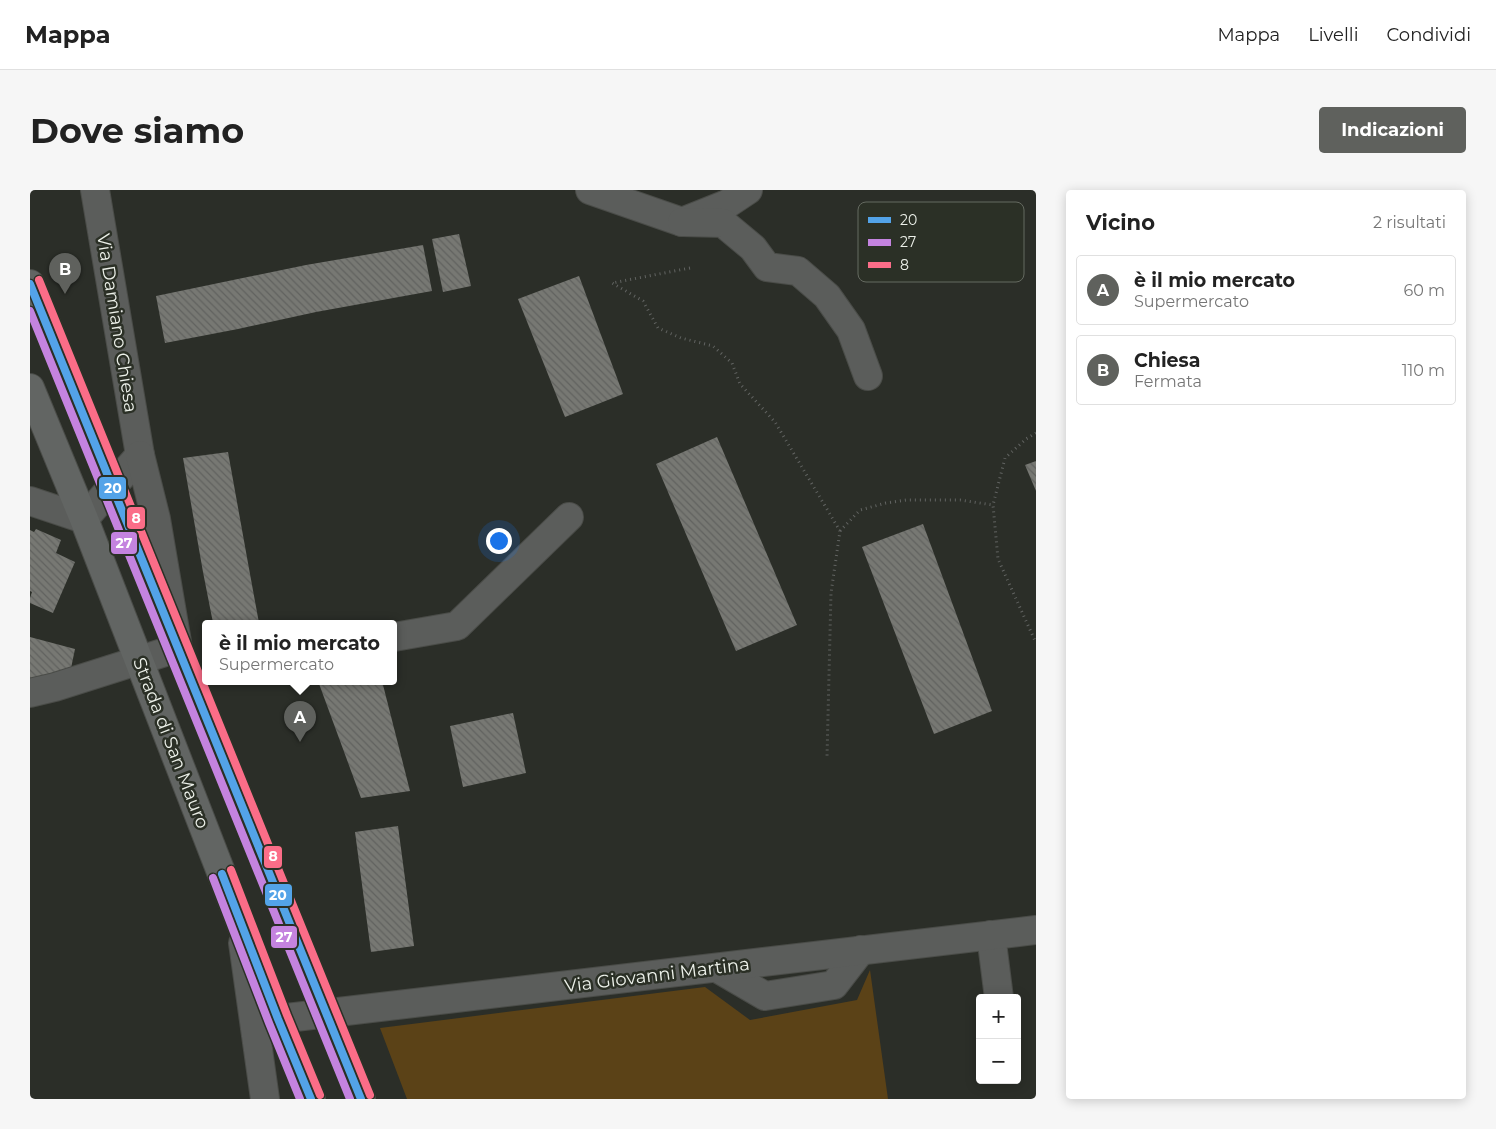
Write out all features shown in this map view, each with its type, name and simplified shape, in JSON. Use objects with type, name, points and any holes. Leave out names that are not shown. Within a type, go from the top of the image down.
[{"type":"main road","points":[[30,284],[178,648],[198,674]]},
{"type":"main road","name":"Strada di San Mauro","points":[[30,388],[84,519],[278,1019],[311,1099]]},
{"type":"main road","points":[[202,685],[326,1014],[362,1099]]},
{"type":"street","name":"Via Damiano Chiesa","points":[[95,190],[140,455],[156,519],[178,648]]},
{"type":"street","points":[[590,190],[682,222],[723,223],[754,248],[767,267],[798,271],[827,296],[851,330],[868,376]]},
{"type":"street","points":[[682,222],[726,204],[748,190]]},
{"type":"street","points":[[30,501],[84,519],[140,455]]},
{"type":"street","points":[[397,636],[457,626],[569,517]]},
{"type":"street","points":[[30,692],[55,687],[178,648]]},
{"type":"street","points":[[240,920],[265,1099]]},
{"type":"street","name":"Via Giovanni Martina","points":[[278,1019],[1036,930]]},
{"type":"street","points":[[990,935],[998,994]]},
{"type":"path","points":[[690,268],[612,283],[643,301],[658,328],[681,338],[712,346],[732,363],[740,384],[775,422],[840,531]]},
{"type":"path","points":[[1036,433],[1004,458],[993,505],[998,559],[1036,643]]},
{"type":"path","points":[[827,757],[831,593],[840,531],[860,510],[886,503],[906,500],[960,500],[993,505]]},
{"type":"shaded area","points":[[870,970],[888,1099],[407,1099],[380,1028],[705,987],[750,1020],[857,1000]]},
{"type":"building","points":[[459,234],[471,286],[443,292],[432,239]]},
{"type":"building","points":[[423,245],[432,291],[316,312],[165,343],[156,296],[306,265]]},
{"type":"building","points":[[579,276],[623,394],[565,417],[518,299]]},
{"type":"building","points":[[717,437],[797,625],[736,651],[656,464]]},
{"type":"building","points":[[228,452],[258,620],[212,620],[183,458]]},
{"type":"building","points":[[1036,461],[1036,491],[1025,465]]},
{"type":"building","points":[[923,524],[992,711],[934,734],[862,547]]},
{"type":"building","points":[[36,529],[61,540],[56,553],[75,562],[53,613],[30,603],[32,592],[30,591],[30,530],[34,532]]},
{"type":"building","points":[[30,637],[75,649],[70,673],[30,680]]},
{"type":"building","points":[[319,685],[383,685],[410,791],[361,798]]},
{"type":"building","points":[[513,713],[526,773],[463,787],[450,726]]},
{"type":"building","points":[[398,826],[414,946],[371,952],[355,832]]},
{"type":"transit line","name":"8","points":[[39,280],[202,681]]},
{"type":"transit line","name":"20","points":[[30,284],[361,1099]]},
{"type":"transit line","name":"27","points":[[30,311],[350,1099]]},
{"type":"transit line","name":"8","points":[[203,685],[370,1095]]},
{"type":"transit line","name":"8","points":[[231,870],[320,1095]]},
{"type":"transit line","name":"20","points":[[222,874],[311,1099]]},
{"type":"transit line","name":"27","points":[[213,878],[300,1099]]},
{"type":"place","name":"Chiesa","points":[[65,294]]},
{"type":"place","name":"è il mio mercato","points":[[300,742]]}]
